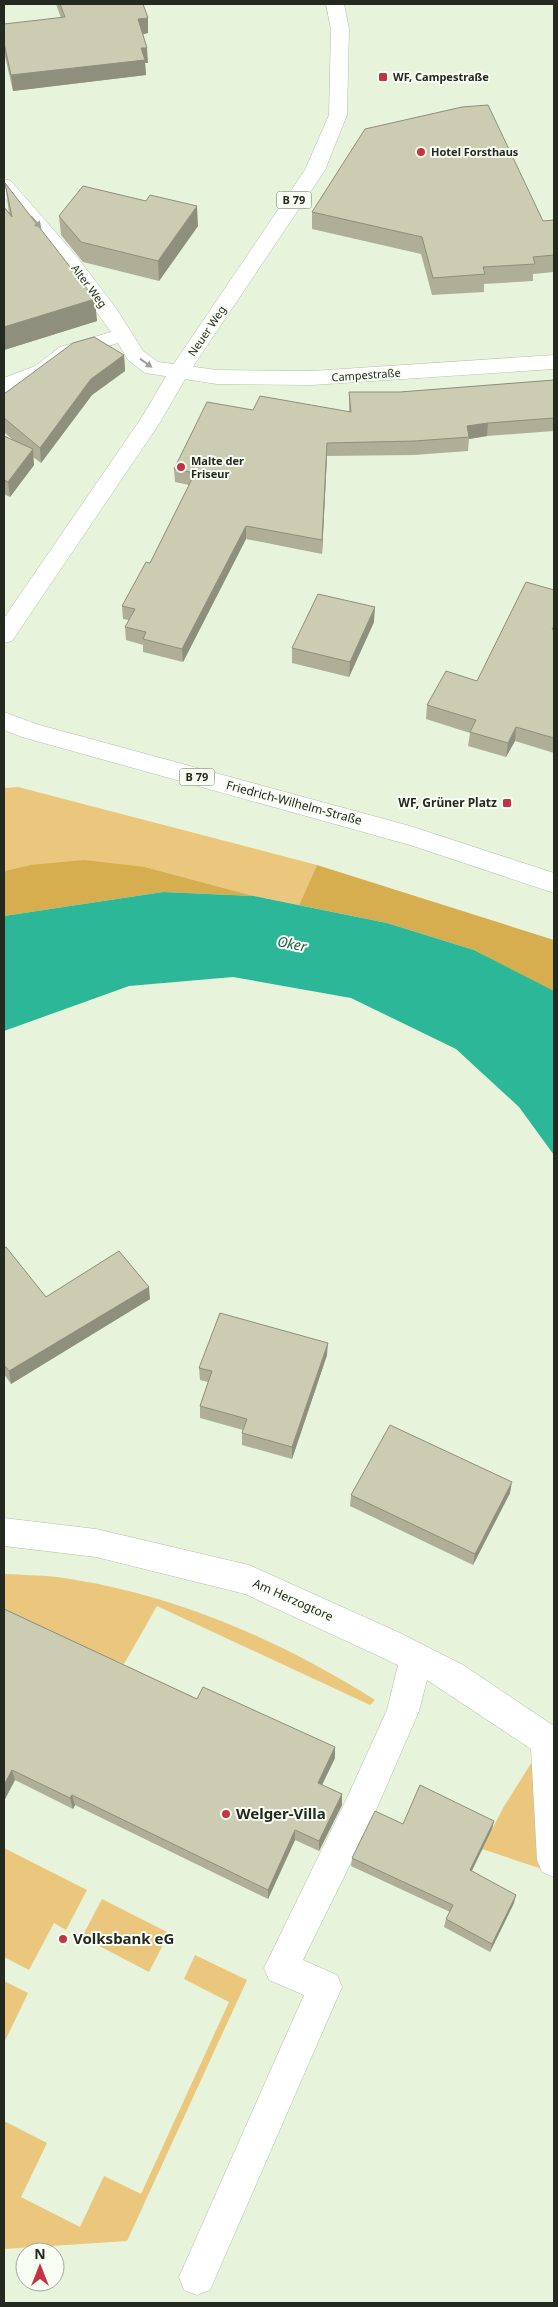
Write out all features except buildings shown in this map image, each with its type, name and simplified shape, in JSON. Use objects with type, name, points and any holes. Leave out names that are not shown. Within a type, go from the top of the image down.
[{"type":"main road","name":"Neuer Weg","points":[[4,635],[151,419],[178,373],[315,170],[338,114],[340,29],[335,4]]},
{"type":"main road","name":"Alter Weg","points":[[4,185],[70,261],[109,312],[135,355],[152,368],[178,373]]},
{"type":"main road","points":[[4,386],[42,371],[67,352],[123,335]]},
{"type":"main road","name":"Campestraße","points":[[178,373],[226,378],[312,378],[554,362]]},
{"type":"main road","name":"Friedrich-Wilhelm-Straße","points":[[4,721],[30,731],[199,778],[391,828],[504,863],[554,883]]},
{"type":"main road","name":"Am Herzogtore","points":[[4,1532],[96,1543],[250,1580],[452,1676],[551,1742]]},
{"type":"main road","points":[[197,2277],[324,1986],[281,1968],[358,1812],[403,1712],[416,1658]]},
{"type":"main road","points":[[551,1742],[554,1860]]},
{"type":"shaded area","points":[[18,787],[317,865],[299,905],[254,896],[145,867],[30,865],[4,871],[4,788]]},
{"type":"shaded area","points":[[84,860],[145,867],[254,896],[163,892],[4,916],[4,871],[30,865]]},
{"type":"shaded area","points":[[317,865],[554,940],[554,992],[474,950],[387,923],[299,905]]},
{"type":"shaded area","points":[[4,1574],[57,1577],[100,1584],[142,1594],[183,1607],[262,1638],[301,1657],[375,1700],[370,1705],[157,1606],[124,1664],[4,1617]]},
{"type":"shaded area","points":[[554,1727],[554,1873],[482,1849],[503,1808]]},
{"type":"shaded area","points":[[4,1848],[87,1890],[66,1930],[54,1923],[29,1970],[4,1957]]},
{"type":"shaded area","points":[[102,1899],[169,1933],[149,1972],[82,1937]]},
{"type":"shaded area","points":[[195,1955],[247,1980],[127,2241],[65,2245],[65,2242],[15,2242],[15,2248],[4,2249],[4,2121],[47,2143],[21,2197],[80,2227],[104,2176],[141,2194],[229,2002],[184,1979]]},
{"type":"shaded area","points":[[4,1981],[28,1993],[4,2043]]},
{"type":"water","name":"Oker","points":[[163,892],[254,896],[387,923],[474,950],[552,990],[554,992],[554,1155],[519,1107],[456,1049],[351,998],[233,977],[129,986],[4,1031],[4,916]]},
{"type":"place","name":"WF, Campestraße","points":[[383,77]]},
{"type":"place","name":"Hotel Forsthaus","points":[[421,152]]},
{"type":"place","name":"Malte der Friseur","points":[[181,467]]},
{"type":"place","name":"WF, Grüner Platz","points":[[507,803]]},
{"type":"place","name":"Welger-Villa","points":[[226,1814]]},
{"type":"place","name":"Volksbank eG","points":[[63,1939]]}]
